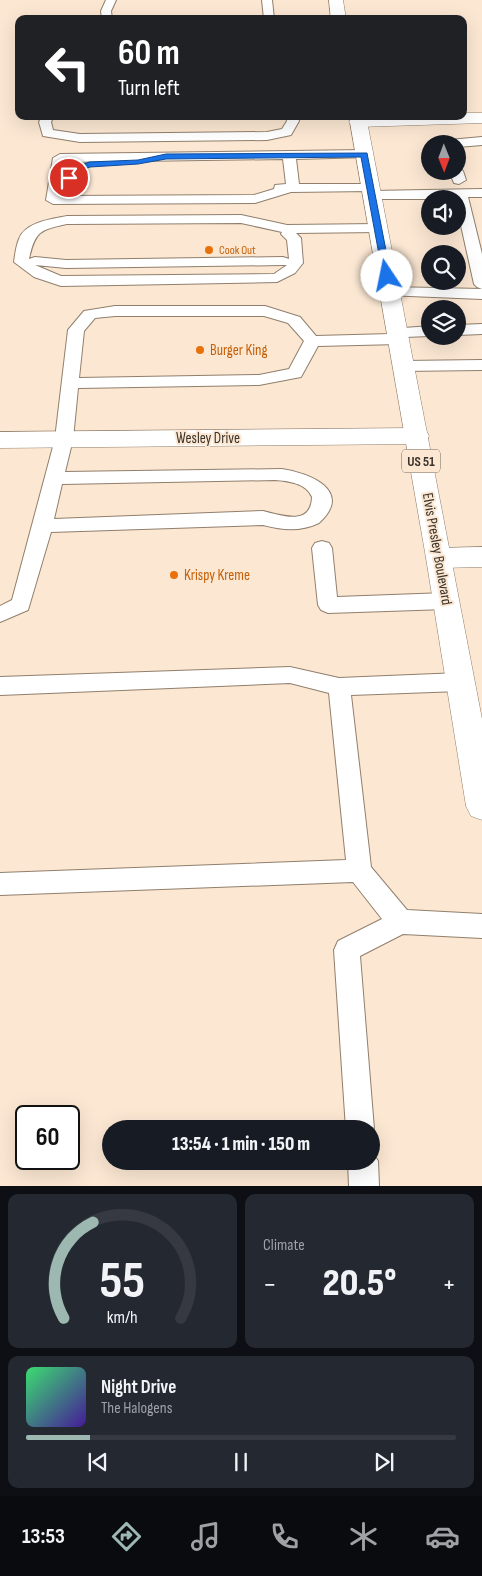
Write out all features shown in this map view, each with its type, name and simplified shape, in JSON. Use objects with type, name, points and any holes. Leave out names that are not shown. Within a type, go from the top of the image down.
[{"type":"main road","points":[[336,0],[339,15]]},
{"type":"main road","points":[[467,118],[482,118]]},
{"type":"main road","name":"Elvis Presley Boulevard","points":[[358,120],[417,436],[482,806]]},
{"type":"main road","name":"Wesley Drive","points":[[0,440],[417,436]]},
{"type":"main road","points":[[439,558],[482,557]]},
{"type":"lane","points":[[106,15],[106,11],[111,0]]},
{"type":"lane","points":[[267,0],[269,15]]},
{"type":"lane","points":[[47,120],[47,134],[80,138],[267,136],[287,132],[292,120]]},
{"type":"lane","points":[[466,142],[482,141]]},
{"type":"lane","points":[[293,187],[255,199],[53,200],[60,158],[365,154]]},
{"type":"lane","points":[[289,155],[293,187]]},
{"type":"lane","points":[[166,156],[138,162],[89,164],[71,172],[73,184],[81,190],[98,192],[256,190],[293,187],[371,191],[458,182],[482,193]]},
{"type":"lane","points":[[458,182],[482,284]]},
{"type":"lane","points":[[29,258],[26,238],[42,226],[67,220],[241,219],[287,231],[378,228]]},
{"type":"lane","points":[[29,258],[21,262],[34,273],[61,281],[277,278],[294,267],[296,261],[294,238],[287,231]]},
{"type":"lane","points":[[29,258],[64,274],[264,271],[280,268],[283,262],[280,238],[287,231]]},
{"type":"lane","points":[[390,292],[482,294]]},
{"type":"lane","points":[[0,614],[21,605],[64,439],[76,330],[90,314],[115,311],[266,311],[294,320],[312,341]]},
{"type":"lane","points":[[466,330],[482,329]]},
{"type":"lane","points":[[312,341],[398,336],[421,332]]},
{"type":"lane","points":[[70,383],[260,380],[294,372],[312,341]]},
{"type":"lane","points":[[404,366],[482,364]]},
{"type":"lane","points":[[43,526],[263,518],[286,523],[299,523],[311,520],[320,507],[322,500],[320,492],[305,480],[275,474],[55,478]]},
{"type":"lane","points":[[322,548],[328,605],[446,602]]},
{"type":"lane","points":[[0,686],[290,675],[339,687],[460,682]]},
{"type":"lane","points":[[339,687],[359,871],[401,922]]},
{"type":"lane","points":[[0,884],[237,877],[359,871]]},
{"type":"lane","points":[[359,1120],[347,950],[401,922],[482,926]]},
{"type":"lane","points":[[363,1170],[364,1186]]},
{"type":"place","name":"Cook Out","points":[[209,250]]},
{"type":"place","name":"Burger King","points":[[200,350]]},
{"type":"place","name":"Krispy Kreme","points":[[174,575]]},
{"type":"route","points":[[69,178],[71,172],[89,164],[138,162],[166,156],[365,154],[387,276]]}]
